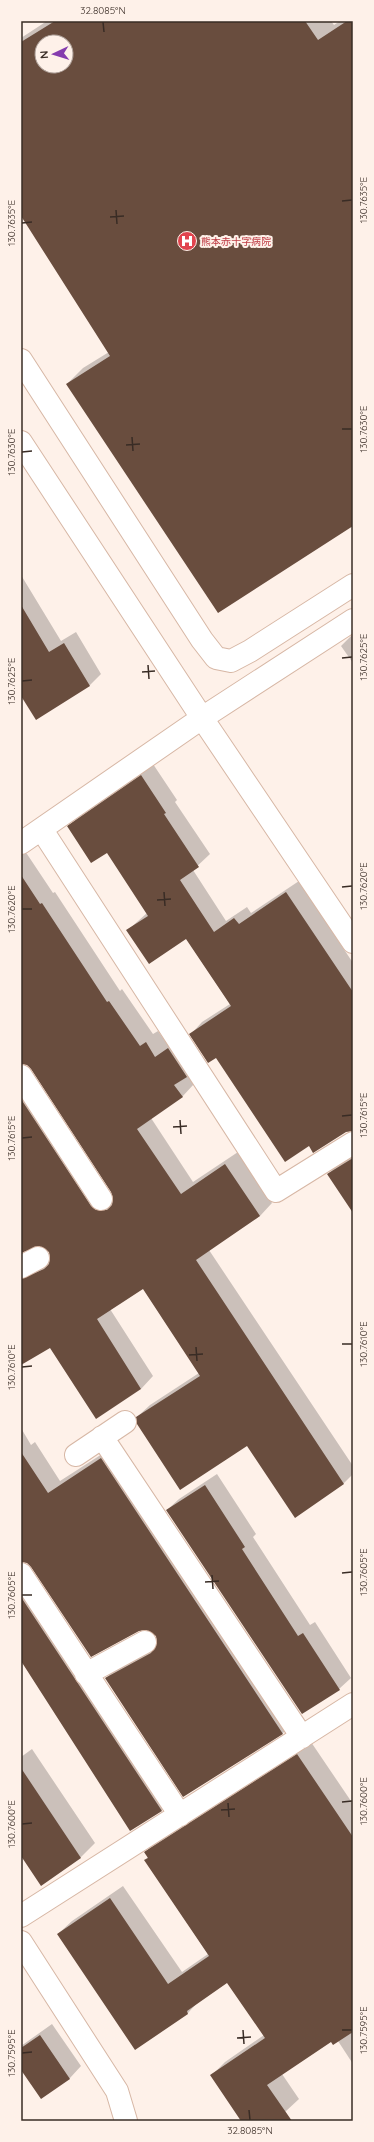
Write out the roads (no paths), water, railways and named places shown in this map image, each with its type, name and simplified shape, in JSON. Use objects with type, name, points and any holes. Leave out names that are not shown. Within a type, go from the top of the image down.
[{"type":"street","points":[[21,360],[198,633],[216,658],[231,661],[250,651],[353,585]]},
{"type":"street","points":[[21,442],[202,718],[353,942]]},
{"type":"street","points":[[21,843],[42,830],[202,718],[353,620]]},
{"type":"street","points":[[42,830],[276,1191],[353,1143]]},
{"type":"street","points":[[21,1076],[101,1199]]},
{"type":"street","points":[[76,1455],[125,1422]]},
{"type":"street","points":[[102,1437],[302,1737]]},
{"type":"street","points":[[21,1574],[180,1815]]},
{"type":"street","points":[[86,1674],[145,1642]]},
{"type":"street","points":[[21,1916],[353,1704]]},
{"type":"street","points":[[21,1942],[117,2091],[126,2121]]},
{"type":"place","name":"熊本赤十字病院","points":[[187,241]]}]
